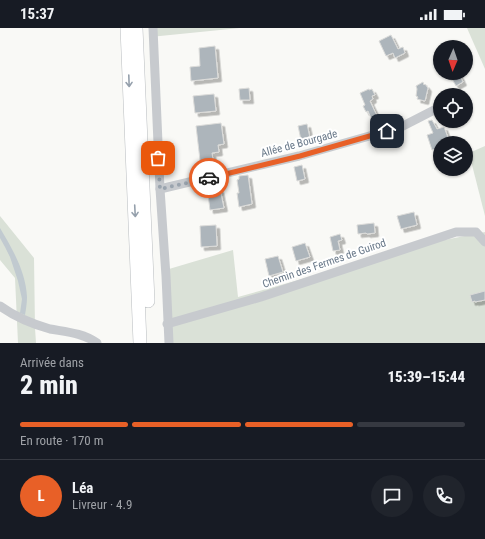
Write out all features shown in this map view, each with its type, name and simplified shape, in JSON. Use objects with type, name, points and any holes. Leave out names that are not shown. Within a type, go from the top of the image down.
[{"type":"highway","points":[[127,28],[140,343]]},
{"type":"highway","points":[[136,28],[150,343]]},
{"type":"street","points":[[153,28],[168,343]]},
{"type":"street","name":"Allée de Bourgade","points":[[160,189],[300,156],[401,127],[433,111]]},
{"type":"street","name":"Chemin des Fermes de Guirod","points":[[167,324],[261,297],[456,232],[476,232],[485,242]]},
{"type":"street","points":[[0,306],[18,318],[28,322],[78,334],[97,343]]},
{"type":"shaded area","points":[[151,28],[240,28],[150,37]]},
{"type":"shaded area","points":[[467,28],[485,28],[485,69],[473,40]]},
{"type":"shaded area","points":[[485,146],[485,216],[473,169],[473,151]]},
{"type":"shaded area","points":[[0,216],[34,258],[36,343],[18,343],[15,278],[0,260]]},
{"type":"shaded area","points":[[0,228],[14,252],[24,278],[27,297],[25,315],[20,313],[22,299],[18,281],[10,257],[0,238]]},
{"type":"shaded area","points":[[485,232],[485,343],[167,343],[169,269],[233,250],[238,297],[434,242]]},
{"type":"building","points":[[391,35],[398,49],[403,47],[405,53],[395,58],[393,53],[386,56],[379,41]]},
{"type":"building","points":[[215,46],[218,78],[191,81],[190,67],[200,66],[199,48]]},
{"type":"building","points":[[453,80],[462,80],[463,82],[456,86]]},
{"type":"building","points":[[423,82],[428,88],[425,101],[417,99],[418,97],[416,96],[416,86]]},
{"type":"building","points":[[249,88],[250,100],[240,100],[239,89]]},
{"type":"building","points":[[372,89],[375,95],[372,96],[373,99],[370,101],[377,116],[371,118],[368,111],[366,112],[363,106],[365,105],[360,93]]},
{"type":"building","points":[[214,94],[216,111],[195,113],[193,96]]},
{"type":"building","points":[[432,120],[433,128],[444,128],[447,136],[433,136],[432,150],[427,135],[433,133],[428,121]]},
{"type":"building","points":[[221,123],[224,144],[218,145],[219,152],[212,153],[214,167],[201,169],[196,126]]},
{"type":"building","points":[[307,124],[310,138],[301,140],[298,126]]},
{"type":"building","points":[[302,165],[305,179],[297,181],[294,167]]},
{"type":"building","points":[[248,175],[252,204],[239,207],[237,180],[239,179],[239,176]]},
{"type":"building","points":[[215,186],[215,189],[220,189],[224,208],[210,210],[207,187]]},
{"type":"building","points":[[414,212],[417,225],[401,229],[397,216]]},
{"type":"building","points":[[374,223],[375,233],[358,234],[357,225]]},
{"type":"building","points":[[216,225],[217,246],[201,247],[200,226]]},
{"type":"building","points":[[340,234],[342,240],[338,241],[340,250],[333,251],[330,237]]},
{"type":"building","points":[[305,243],[310,257],[296,261],[292,247]]},
{"type":"building","points":[[278,256],[283,272],[269,276],[265,259]]},
{"type":"building","points":[[485,291],[485,300],[472,302],[470,295]]},
{"type":"way so far","points":[[158,158],[160,189],[209,178]]},
{"type":"route","points":[[209,178],[300,156],[387,131]]}]
